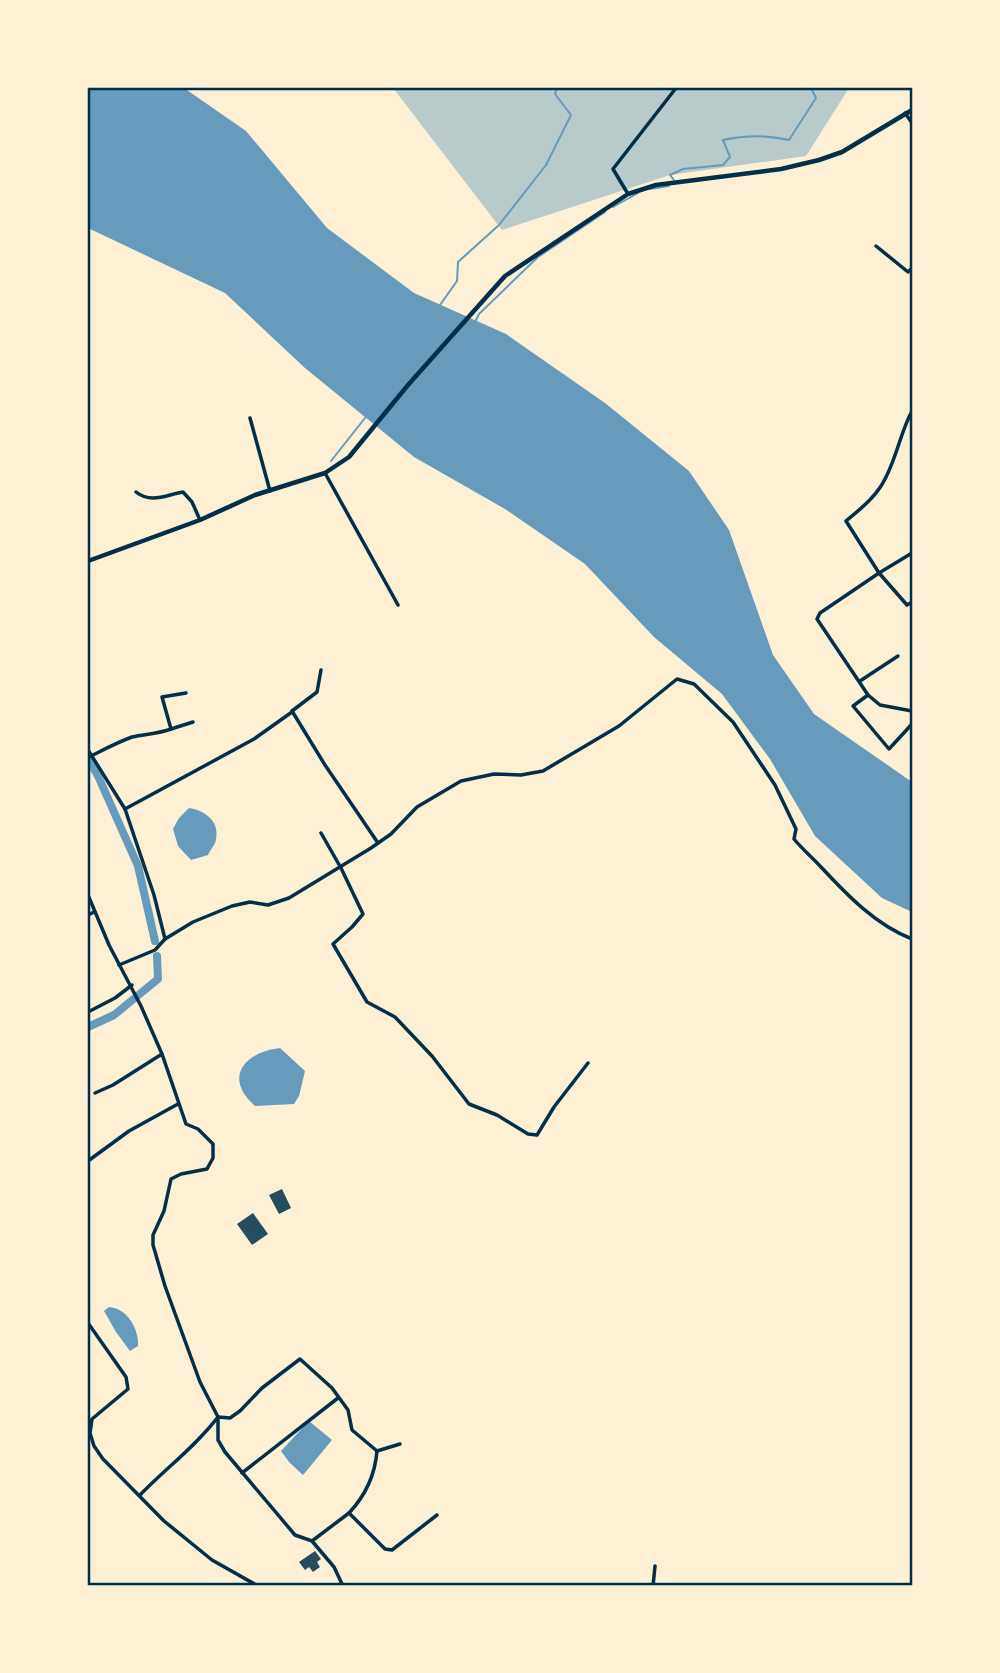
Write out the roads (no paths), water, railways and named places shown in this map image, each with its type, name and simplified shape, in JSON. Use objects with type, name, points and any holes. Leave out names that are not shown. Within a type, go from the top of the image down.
[{"type":"main road","points":[[88,561],[270,491],[325,473],[349,457],[408,385],[505,276],[628,194],[656,185],[781,169],[819,160],[842,152],[912,110]]},
{"type":"street","points":[[628,194],[613,169],[677,88]]},
{"type":"street","points":[[905,113],[912,123]]},
{"type":"street","points":[[876,246],[908,272],[912,268]]},
{"type":"street","points":[[912,411],[881,487],[846,521],[879,573],[907,605],[912,603]]},
{"type":"street","points":[[250,418],[270,491]]},
{"type":"street","points":[[325,473],[398,605]]},
{"type":"street","points":[[136,492],[142,497],[155,499],[183,492],[192,502],[200,520]]},
{"type":"street","points":[[912,553],[820,613],[817,619],[868,695],[880,705],[912,711]]},
{"type":"street","points":[[860,681],[898,656]]},
{"type":"street","points":[[125,810],[254,739],[315,695],[321,670]]},
{"type":"street","points":[[119,965],[155,950],[165,939],[184,927],[232,906],[250,902],[268,905],[289,898],[378,843],[391,834],[417,807],[461,781],[494,774],[521,775],[543,771],[620,726],[677,679],[694,684],[733,722],[775,785],[796,828],[794,839],[805,852],[884,926],[912,939]]},
{"type":"street","points":[[171,729],[162,697],[186,693]]},
{"type":"street","points":[[868,695],[853,706],[889,749],[912,724]]},
{"type":"street","points":[[292,711],[378,843]]},
{"type":"street","points":[[91,756],[123,740],[157,734],[193,722]]},
{"type":"street","points":[[88,750],[125,810],[154,895],[165,939]]},
{"type":"street","points":[[321,833],[363,914],[333,944],[367,1002],[395,1017],[432,1056],[469,1104],[497,1115],[528,1134],[537,1135],[554,1107],[589,1063]]},
{"type":"street","points":[[88,895],[162,1054],[186,1124],[198,1129],[213,1144],[211,1165],[206,1169],[171,1179],[164,1211],[153,1235],[153,1245],[200,1382],[218,1417],[218,1440],[225,1452],[295,1535],[312,1541],[334,1567],[343,1586]]},
{"type":"street","points":[[88,915],[94,912]]},
{"type":"street","points":[[88,1012],[115,998],[132,985]]},
{"type":"street","points":[[95,1093],[113,1085],[162,1054]]},
{"type":"street","points":[[88,1161],[129,1131],[178,1104]]},
{"type":"street","points":[[88,1324],[126,1377],[128,1384],[128,1389],[92,1419],[90,1433],[94,1446],[103,1459],[164,1521],[212,1560],[258,1586]]},
{"type":"street","points":[[218,1417],[230,1418],[262,1388],[300,1359],[332,1388],[348,1410],[352,1430],[377,1451]]},
{"type":"street","points":[[243,1473],[338,1398]]},
{"type":"street","points":[[140,1495],[167,1466],[182,1457],[203,1436],[218,1417]]},
{"type":"street","points":[[377,1451],[400,1444]]},
{"type":"street","points":[[312,1541],[349,1513],[362,1499],[375,1469],[377,1451]]},
{"type":"street","points":[[349,1513],[384,1549],[392,1550],[437,1515]]},
{"type":"street","points":[[653,1586],[655,1566]]},
{"type":"water","points":[[88,88],[184,88],[246,131],[327,228],[414,293],[506,334],[605,403],[689,471],[729,530],[773,655],[814,714],[912,782],[912,912],[882,898],[815,836],[770,759],[722,694],[654,637],[585,564],[505,509],[414,457],[305,368],[225,293],[88,228]]},
{"type":"water","points":[[189,808],[210,818],[217,833],[208,855],[191,860],[178,846],[173,829]]},
{"type":"water","points":[[280,1048],[305,1071],[299,1096],[294,1104],[255,1106],[240,1086],[242,1068],[256,1055]]},
{"type":"water","points":[[109,1307],[121,1311],[134,1326],[138,1346],[130,1351],[104,1311]]},
{"type":"water","points":[[309,1421],[332,1440],[303,1475],[281,1451]]},
{"type":"waterway","points":[[440,305],[457,281],[458,262],[499,225],[546,165],[571,115],[555,94],[557,88]]},
{"type":"waterway","points":[[674,180],[670,175],[683,169],[723,165],[730,157],[723,140],[756,136],[789,140],[816,98],[811,88]]},
{"type":"waterway","points":[[650,189],[669,186]]},
{"type":"waterway","points":[[613,207],[638,193]]},
{"type":"waterway","points":[[476,320],[538,257],[605,212]]},
{"type":"waterway","points":[[331,461],[365,418]]},
{"type":"waterway","points":[[88,758],[138,866],[155,941]]},
{"type":"waterway","points":[[88,1027],[114,1015],[158,979],[157,956]]}]
